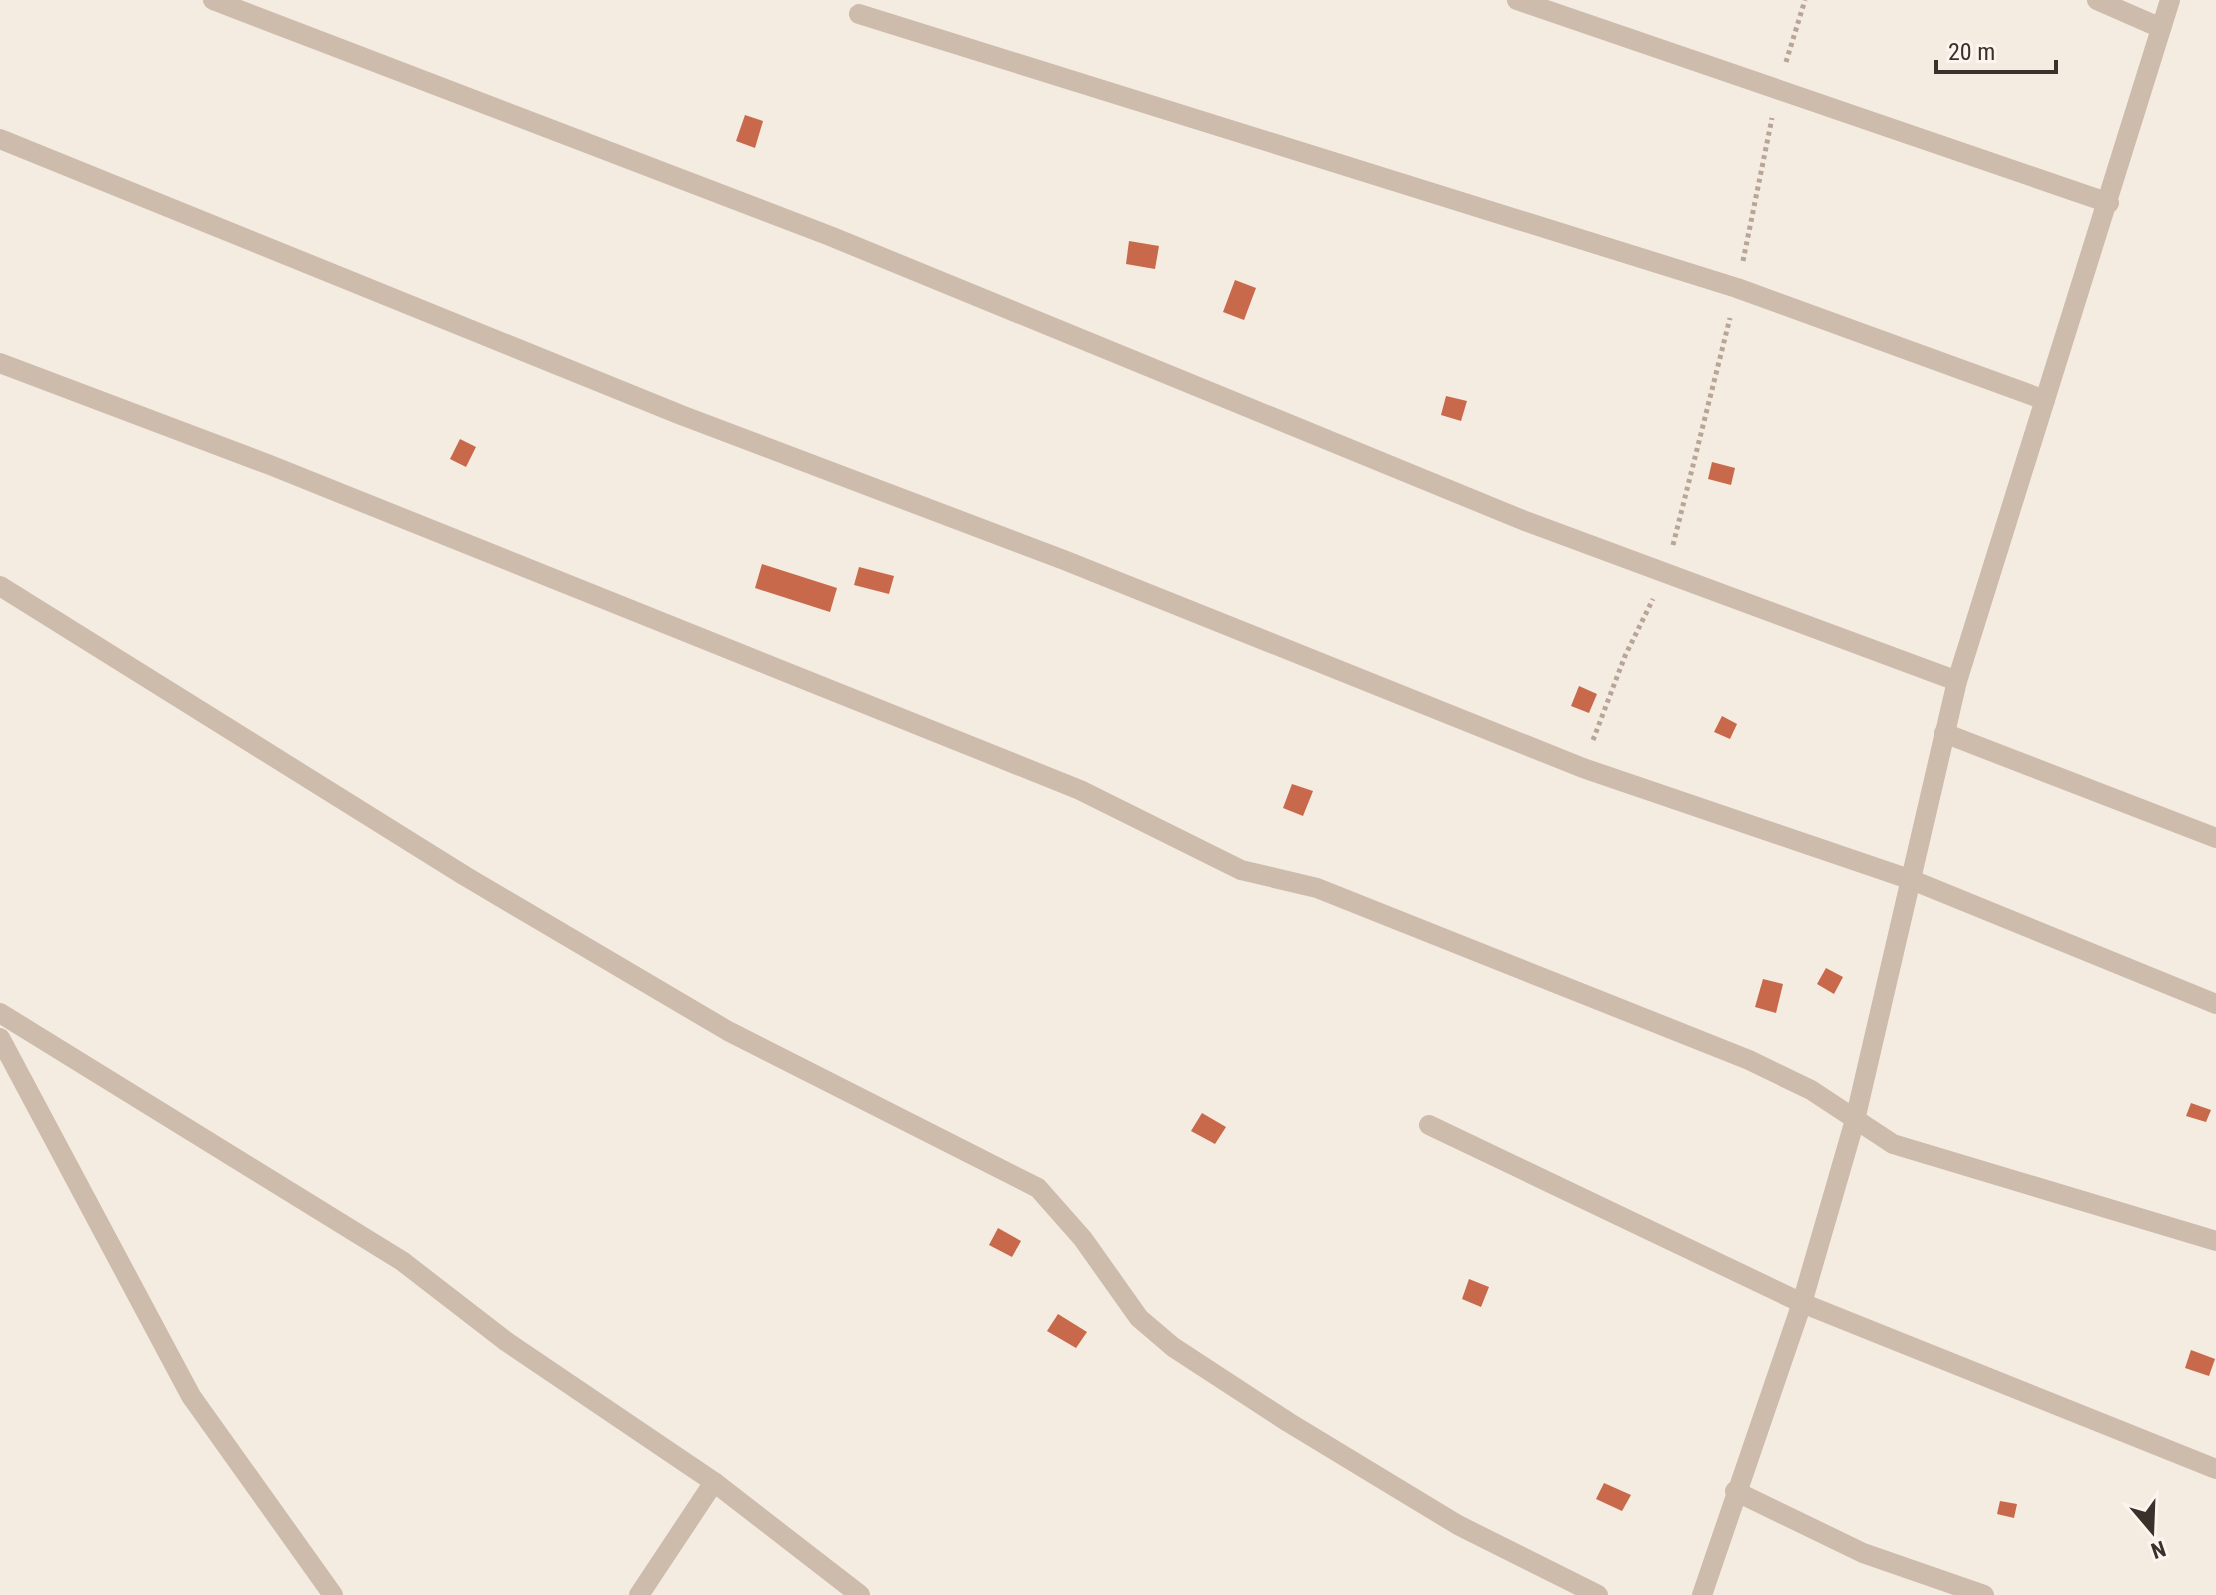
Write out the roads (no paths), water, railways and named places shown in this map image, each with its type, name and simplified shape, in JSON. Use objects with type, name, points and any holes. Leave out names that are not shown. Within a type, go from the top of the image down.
[{"type":"street","points":[[213,0],[830,236],[1525,521],[1957,681]]},
{"type":"street","points":[[1517,0],[2109,203]]},
{"type":"street","points":[[2097,0],[2161,28]]},
{"type":"street","points":[[1702,1595],[1735,1491],[1802,1303],[1855,1120],[1957,681],[2170,0]]},
{"type":"street","points":[[859,14],[1737,288],[2045,400]]},
{"type":"street","points":[[0,139],[681,415],[1064,560],[1583,768],[1912,880],[2216,1004]]},
{"type":"street","points":[[0,363],[285,470],[1080,790],[1241,870],[1317,888],[1749,1060],[1811,1090],[1893,1144],[2216,1241]]},
{"type":"street","points":[[0,586],[465,876],[728,1031],[1038,1188],[1083,1239],[1139,1318],[1173,1347],[1288,1422],[1458,1525],[1598,1595]]},
{"type":"street","points":[[1944,733],[2216,838]]},
{"type":"street","points":[[0,1013],[402,1261],[507,1342],[714,1482],[860,1595]]},
{"type":"street","points":[[0,1038],[191,1396],[333,1595]]},
{"type":"street","points":[[1429,1125],[1802,1303],[2216,1469]]},
{"type":"street","points":[[639,1595],[714,1482]]},
{"type":"street","points":[[1735,1491],[1863,1553],[1984,1595]]}]
